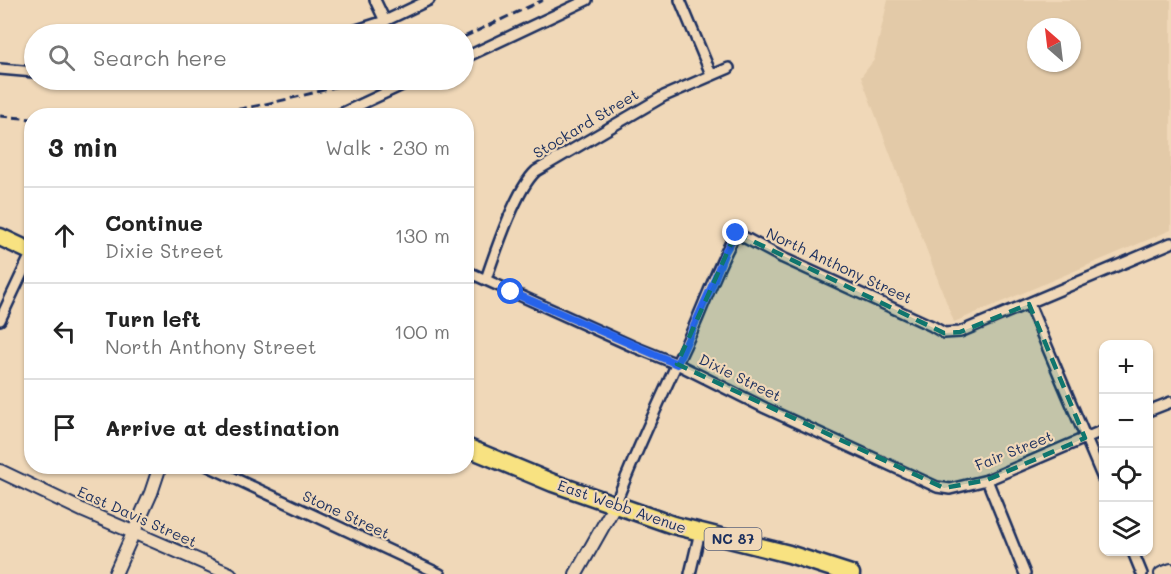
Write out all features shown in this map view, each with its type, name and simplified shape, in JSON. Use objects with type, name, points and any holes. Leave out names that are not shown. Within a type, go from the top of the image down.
[{"type":"highway","points":[[0,237],[24,248]]},
{"type":"highway","name":"East Webb Avenue","points":[[474,450],[553,483],[673,525],[749,543],[828,569],[851,574]]},
{"type":"street","points":[[375,0],[385,21]]},
{"type":"street","points":[[376,24],[429,0]]},
{"type":"street","points":[[474,53],[587,0]]},
{"type":"street","points":[[680,0],[711,74]]},
{"type":"street","name":"Stockard Street","points":[[486,279],[498,243],[525,184],[532,175],[640,109],[711,74],[729,68]]},
{"type":"street","points":[[0,69],[24,71]]},
{"type":"street","points":[[353,108],[392,90]]},
{"type":"street","name":"North Anthony Street","points":[[615,505],[643,436],[712,286],[725,252],[736,233],[783,258],[944,333],[960,332],[1171,243]]},
{"type":"street","points":[[0,320],[24,269]]},
{"type":"street","name":"Dixie Street","points":[[474,274],[677,364],[765,408],[868,455]]},
{"type":"street","points":[[1029,304],[1099,470]]},
{"type":"street","points":[[1153,409],[1171,402]]},
{"type":"street","name":"Fair Street","points":[[868,455],[944,488],[987,480],[1099,432]]},
{"type":"street","name":"East Davis Street","points":[[0,471],[84,511],[135,531],[230,574]]},
{"type":"street","points":[[115,574],[135,531],[157,474]]},
{"type":"street","name":"Stone Street","points":[[225,474],[440,574]]},
{"type":"street","points":[[987,480],[1025,574]]},
{"type":"street","points":[[576,574],[615,505]]},
{"type":"street","points":[[690,574],[700,532]]},
{"type":"street","points":[[1135,556],[1142,574]]},
{"type":"street","points":[[1161,574],[1171,570]]},
{"type":"highlighted area","points":[[736,233],[944,333],[960,332],[1029,304],[1085,438],[987,480],[944,488],[677,364]]},
{"type":"shaded area","points":[[888,0],[1171,0],[1171,230],[954,322],[861,77],[874,60]]},
{"type":"railway","points":[[474,32],[543,0]]},
{"type":"railway","points":[[244,108],[323,90]]},
{"type":"railway","points":[[0,116],[24,118]]},
{"type":"route","points":[[511,292],[677,364],[725,252],[736,233]]}]
